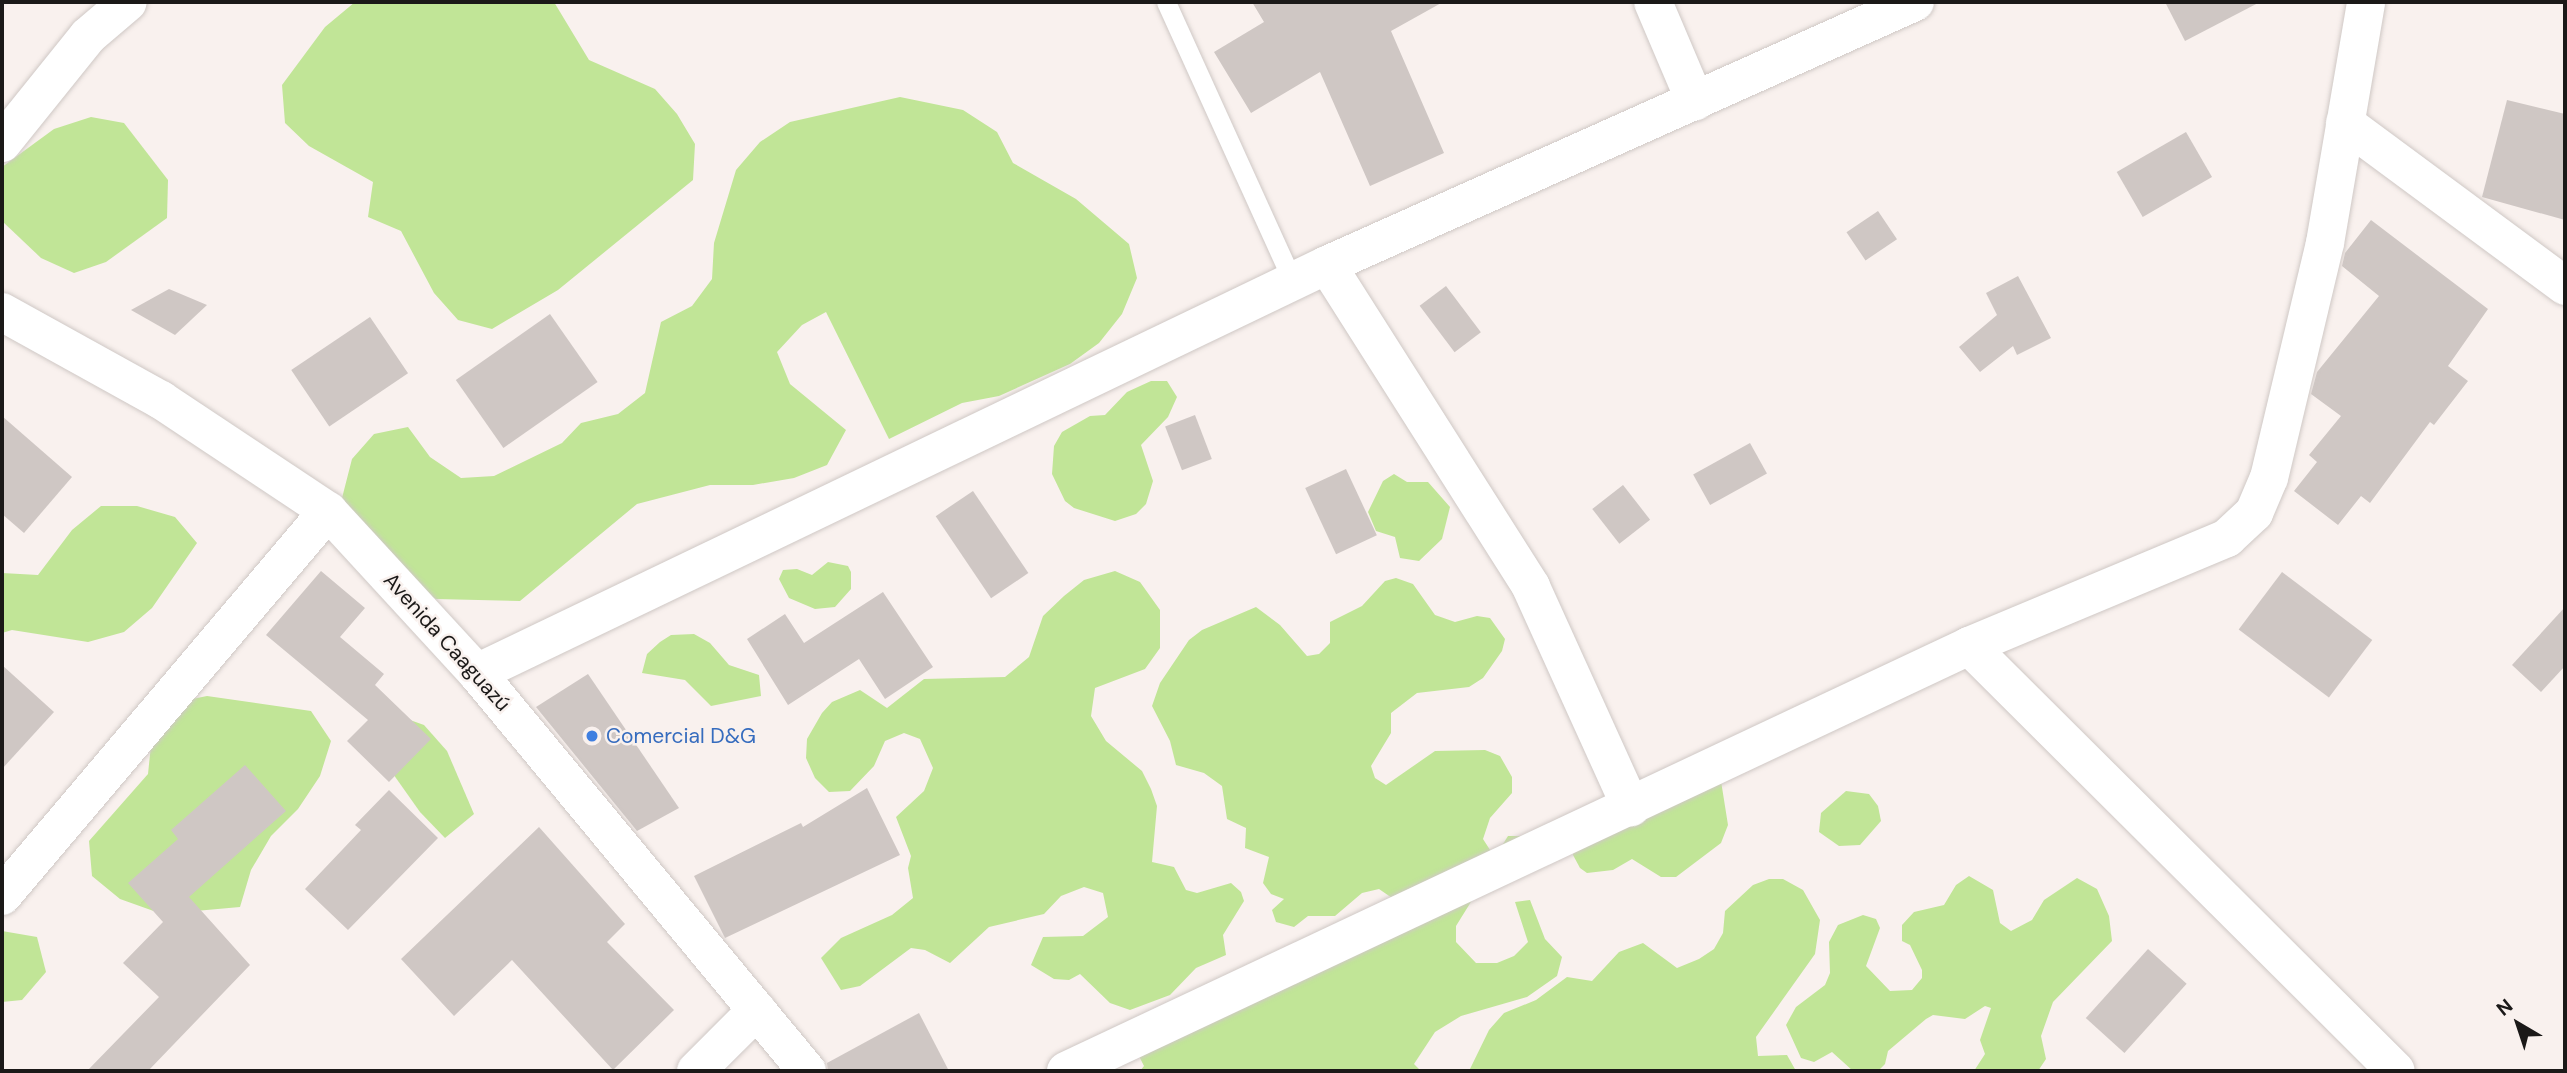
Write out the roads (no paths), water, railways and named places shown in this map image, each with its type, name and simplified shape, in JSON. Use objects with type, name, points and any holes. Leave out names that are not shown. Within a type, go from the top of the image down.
[{"type":"street","points":[[2,143],[89,36],[128,2]]},
{"type":"street","points":[[1653,2],[1695,101]]},
{"type":"street","points":[[477,673],[1327,265],[1915,2]]},
{"type":"street","points":[[1066,1071],[1969,646],[2227,538],[2255,513],[2269,478],[2325,243],[2366,2]]},
{"type":"street","points":[[2345,123],[2565,286]]},
{"type":"street","points":[[1327,265],[1531,587],[1631,807]]},
{"type":"street","name":"Avenida Caaguazú","points":[[2,312],[161,400],[328,510],[477,673],[807,1071]]},
{"type":"street","points":[[2,896],[328,510]]},
{"type":"street","points":[[1969,646],[2396,1071]]},
{"type":"street","points":[[696,1071],[757,1010]]},
{"type":"lane","points":[[1166,2],[1293,282]]},
{"type":"place","name":"Comercial D&G","points":[[592,736]]}]
